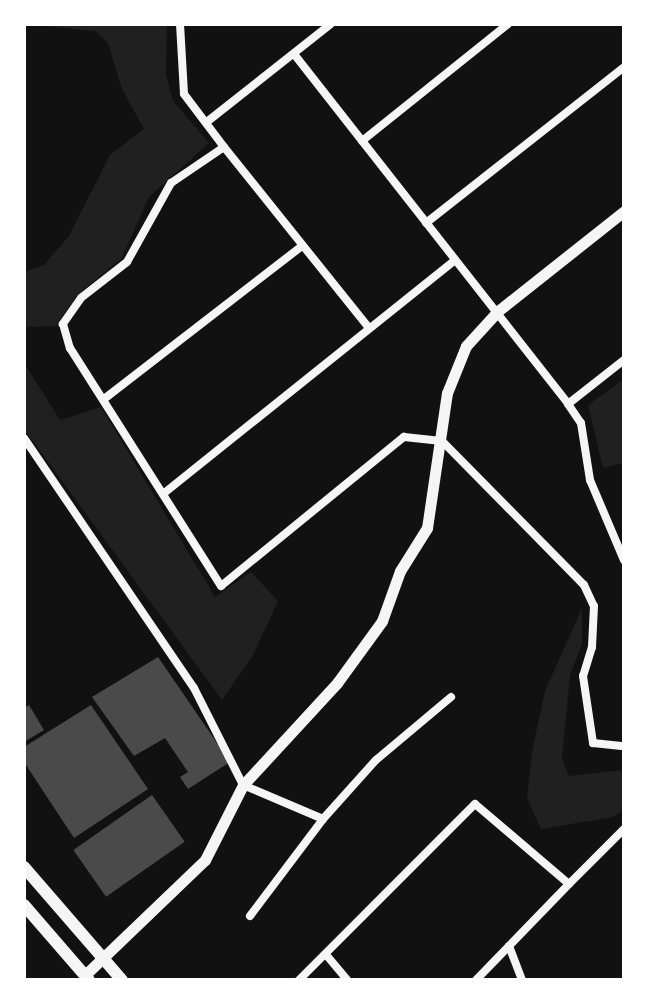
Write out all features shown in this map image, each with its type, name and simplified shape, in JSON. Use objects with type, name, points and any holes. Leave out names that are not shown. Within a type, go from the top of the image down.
[{"type":"main road","points":[[24,867],[122,980]]},
{"type":"main road","points":[[24,905],[87,978]]},
{"type":"street","points":[[180,24],[184,94],[368,327]]},
{"type":"street","points":[[208,121],[331,24]]},
{"type":"street","points":[[362,141],[508,24]]},
{"type":"street","points":[[294,54],[453,262],[498,311],[581,423],[590,480],[624,560]]},
{"type":"street","points":[[426,223],[624,67]]},
{"type":"street","points":[[224,147],[171,183],[127,262],[81,298],[63,324],[70,348],[221,586],[404,437],[442,441],[584,585],[594,606],[592,647],[583,676],[593,743],[624,746]]},
{"type":"street","points":[[87,978],[205,860],[243,785],[337,683],[382,621],[400,571],[427,528],[447,393],[466,346],[498,311],[624,211]]},
{"type":"street","points":[[104,399],[302,246]]},
{"type":"street","points":[[163,494],[453,262]]},
{"type":"street","points":[[568,404],[624,360]]},
{"type":"street","points":[[24,438],[194,688],[243,785],[323,819]]},
{"type":"street","points":[[250,916],[323,819],[376,760],[451,697]]},
{"type":"street","points":[[299,980],[328,957],[475,804],[569,884]]},
{"type":"street","points":[[476,980],[624,829]]},
{"type":"street","points":[[509,946],[522,980]]},
{"type":"street","points":[[328,957],[347,980]]},
{"type":"shaded area","points":[[24,24],[167,24],[166,74],[173,101],[209,143],[149,197],[121,259],[77,295],[56,326],[24,327],[24,272],[44,265],[69,236],[110,155],[144,129],[122,89],[108,43],[95,31]]},
{"type":"shaded area","points":[[24,363],[60,420],[101,407],[215,597],[251,572],[278,601],[253,655],[222,700],[24,429]]},
{"type":"shaded area","points":[[624,379],[624,463],[603,468],[588,405]]},
{"type":"shaded area","points":[[582,608],[582,644],[570,675],[562,759],[569,776],[624,770],[624,810],[613,817],[541,829],[527,799],[532,752],[545,691]]},
{"type":"building","points":[[158,657],[230,762],[188,789],[180,777],[188,772],[165,738],[134,756],[92,697]]},
{"type":"building","points":[[29,705],[44,730],[24,742],[24,708]]},
{"type":"building","points":[[91,705],[148,789],[74,838],[24,762],[24,747]]},
{"type":"building","points":[[152,795],[185,842],[106,897],[73,850]]}]
